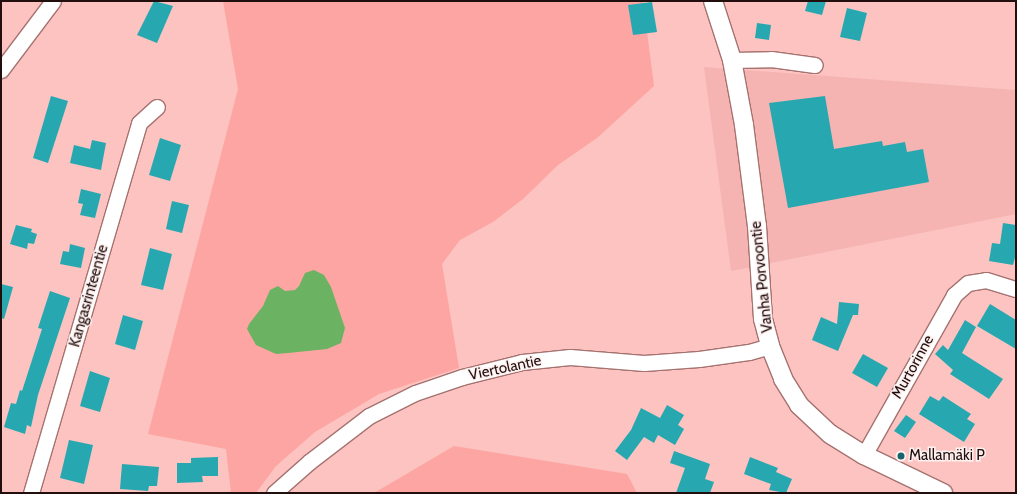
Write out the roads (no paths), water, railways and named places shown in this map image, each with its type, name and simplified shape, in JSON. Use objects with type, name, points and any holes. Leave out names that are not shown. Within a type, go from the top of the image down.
[{"type":"main road","name":"Vanha Porvoontie","points":[[713,1],[732,60],[744,125],[757,226],[763,319],[770,346],[783,379],[799,406],[830,434],[864,455],[943,493]]},
{"type":"street","points":[[1,70],[53,1]]},
{"type":"street","points":[[732,60],[771,59],[815,65]]},
{"type":"street","name":"Kangasrinteentie","points":[[31,493],[139,123],[157,107]]},
{"type":"street","name":"Murtorinne","points":[[864,455],[954,295],[968,283],[986,280],[1016,289]]},
{"type":"street","name":"Viertolantie","points":[[274,493],[309,462],[369,416],[415,393],[462,377],[522,362],[570,357],[644,363],[699,359],[748,352],[770,346]]},
{"type":"place","name":"Mallamäki P","points":[[901,456]]}]
